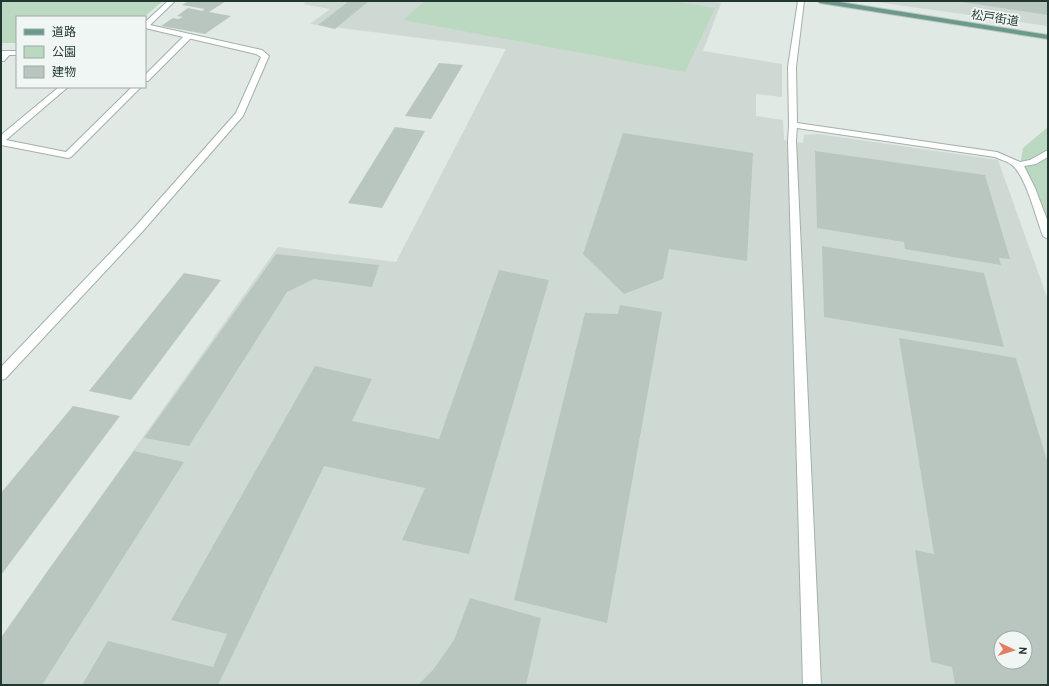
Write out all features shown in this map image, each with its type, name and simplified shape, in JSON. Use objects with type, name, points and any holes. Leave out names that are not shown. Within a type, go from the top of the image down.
[{"type":"main road","name":"松戸街道","points":[[820,1],[1048,37]]},
{"type":"street","points":[[146,25],[172,1]]},
{"type":"street","points":[[800,1],[792,67],[792,141],[812,685]]},
{"type":"street","points":[[1,375],[133,235],[240,114],[265,56],[259,52],[146,26]]},
{"type":"street","points":[[146,78],[189,36]]},
{"type":"street","points":[[3,55],[16,53]]},
{"type":"street","points":[[1,141],[63,88]]},
{"type":"street","points":[[1,141],[68,155],[136,88]]},
{"type":"street","points":[[793,125],[997,155],[1009,160],[1017,165],[1025,175],[1048,236]]},
{"type":"street","points":[[1017,165],[1033,162],[1048,153]]},
{"type":"shaded area","points":[[307,1],[708,1],[721,3],[703,51],[782,64],[782,97],[756,94],[756,116],[783,120],[784,140],[803,143],[804,135],[818,134],[998,160],[1048,300],[1048,685],[1,685],[1,637],[278,247],[396,262],[506,49],[310,24],[330,9],[303,4]]},
{"type":"shaded area","points":[[869,1],[1048,1],[1048,26]]},
{"type":"green space","points":[[1,1],[163,1],[145,16],[16,16],[16,43],[1,43]]},
{"type":"green space","points":[[425,1],[671,1],[715,8],[685,72],[403,20]]},
{"type":"green space","points":[[1048,127],[1048,236],[1020,166],[1023,148]]},
{"type":"building","points":[[189,1],[226,1],[209,12],[231,16],[205,34],[161,26],[173,18],[178,19],[183,17],[177,16],[188,8],[202,11],[205,9],[182,5]]},
{"type":"building","points":[[349,1],[369,1],[335,29],[318,25]]},
{"type":"building","points":[[1048,1],[1048,15],[962,2]]},
{"type":"building","points":[[439,63],[463,65],[431,119],[405,116]]},
{"type":"building","points":[[395,127],[425,131],[382,208],[348,203]]},
{"type":"building","points":[[623,133],[753,153],[747,261],[669,249],[663,279],[624,294],[583,254]]},
{"type":"building","points":[[815,151],[985,175],[1010,259],[999,258],[1001,265],[905,249],[904,242],[817,228]]},
{"type":"building","points":[[822,246],[984,273],[1004,347],[824,317]]},
{"type":"building","points":[[276,254],[379,265],[372,287],[314,279],[287,292],[189,446],[144,438]]},
{"type":"building","points":[[499,270],[549,280],[469,554],[402,540],[425,488],[324,466],[218,685],[82,685],[108,641],[213,667],[227,634],[171,620],[315,366],[372,379],[352,421],[439,439]]},
{"type":"building","points":[[184,273],[221,280],[131,400],[89,391]]},
{"type":"building","points":[[620,305],[662,312],[607,623],[514,600],[585,313],[618,314]]},
{"type":"building","points":[[899,338],[1016,358],[1048,464],[1048,685],[955,685],[952,667],[931,662],[915,550],[934,554]]},
{"type":"building","points":[[73,406],[120,416],[1,575],[1,493]]},
{"type":"building","points":[[134,451],[184,462],[42,685],[1,685],[1,638]]},
{"type":"building","points":[[470,598],[541,618],[526,685],[418,685],[433,670],[454,640]]}]
